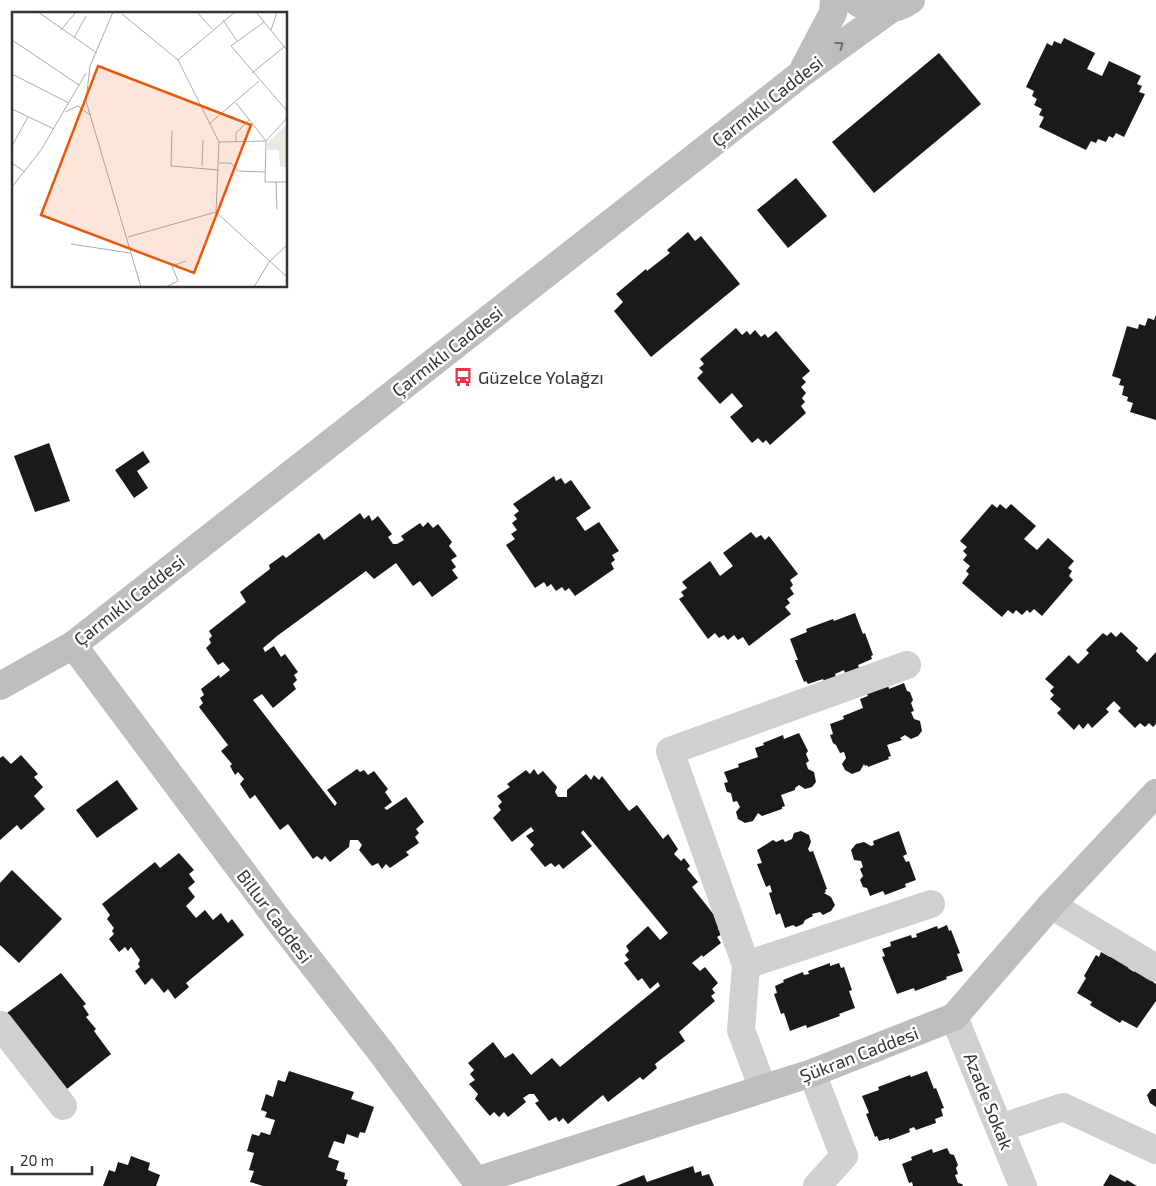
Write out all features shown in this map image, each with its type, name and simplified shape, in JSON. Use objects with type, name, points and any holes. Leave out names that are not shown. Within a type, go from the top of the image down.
[{"type":"main road","points":[[800,74],[833,13],[834,0]]},
{"type":"main road","points":[[854,0],[858,4],[874,9],[906,3]]},
{"type":"main road","name":"Çarmıklı Caddesi","points":[[0,686],[73,645],[800,74],[906,3]]},
{"type":"main road","name":"Billur Caddesi","points":[[73,645],[267,905],[381,1052],[474,1183]]},
{"type":"main road","name":"Şükran Caddesi","points":[[474,1183],[812,1073],[954,1017],[1051,905],[1156,792]]},
{"type":"street","points":[[763,1088],[740,1030],[746,965],[670,751],[907,665]]},
{"type":"street","points":[[746,965],[931,904]]},
{"type":"street","points":[[1051,905],[1156,968]]},
{"type":"street","name":"Azade Sokak","points":[[954,1017],[1023,1186]]},
{"type":"street","points":[[0,1025],[63,1106]]},
{"type":"street","points":[[812,1073],[844,1156],[817,1186]]},
{"type":"street","points":[[1000,1128],[1063,1107],[1156,1150]]},
{"type":"building","points":[[1064,38],[1095,53],[1087,69],[1102,76],[1109,61],[1141,76],[1137,84],[1142,86],[1139,92],[1145,94],[1124,137],[1116,133],[1113,138],[1109,136],[1106,142],[1098,139],[1096,143],[1091,141],[1086,150],[1039,127],[1044,117],[1039,115],[1042,109],[1034,105],[1037,99],[1032,96],[1034,91],[1026,87],[1047,43],[1052,46],[1054,41],[1061,44]]},
{"type":"building","points":[[939,53],[981,104],[874,193],[832,142]]},
{"type":"building","points":[[796,178],[827,216],[788,248],[757,210]]},
{"type":"building","points":[[688,232],[695,241],[701,236],[740,284],[651,357],[614,311],[623,302],[616,294],[646,269],[647,271],[670,253],[667,250]]},
{"type":"building","points":[[1156,315],[1156,420],[1130,412],[1133,403],[1127,401],[1128,397],[1122,395],[1124,386],[1119,385],[1121,379],[1112,376],[1127,326],[1138,329],[1139,324],[1145,326],[1148,318],[1154,320]]},
{"type":"building","points":[[736,328],[742,335],[747,331],[750,335],[755,330],[761,337],[765,334],[768,338],[776,331],[810,371],[802,378],[806,382],[801,387],[806,393],[802,398],[805,402],[801,406],[806,413],[770,445],[766,440],[763,443],[758,438],[752,443],[730,417],[743,406],[732,393],[720,404],[697,378],[703,372],[699,368],[704,364],[700,359]]},
{"type":"building","points":[[49,443],[70,501],[35,512],[14,456]]},
{"type":"building","points":[[143,451],[150,462],[137,471],[148,488],[134,498],[115,470]]},
{"type":"building","points":[[554,476],[556,481],[561,478],[565,484],[571,480],[591,508],[576,518],[585,531],[599,522],[619,551],[612,555],[615,560],[611,563],[614,569],[575,596],[569,588],[565,591],[562,587],[556,591],[551,584],[547,587],[544,582],[535,588],[506,545],[515,539],[511,534],[517,530],[512,523],[517,519],[514,515],[519,511],[513,504]]},
{"type":"building","points":[[992,504],[997,508],[1000,504],[1006,509],[1011,504],[1036,526],[1024,539],[1037,550],[1048,538],[1074,561],[1068,568],[1072,571],[1069,576],[1073,580],[1042,616],[1034,609],[1030,613],[1027,610],[1022,615],[1016,610],[1013,614],[1008,610],[1002,617],[962,583],[969,574],[966,571],[970,566],[963,560],[967,555],[963,551],[967,547],[960,541]]},
{"type":"building","points":[[360,513],[364,519],[369,515],[372,521],[378,516],[392,534],[388,537],[393,544],[404,540],[401,536],[420,523],[423,527],[428,522],[433,528],[438,524],[452,542],[449,546],[457,556],[451,560],[456,567],[452,570],[458,578],[432,597],[420,581],[413,586],[396,563],[374,579],[366,571],[263,648],[265,652],[274,646],[281,657],[285,654],[298,672],[294,675],[297,680],[293,684],[296,689],[273,708],[262,694],[253,700],[335,806],[337,803],[327,790],[357,769],[360,772],[364,770],[368,775],[374,771],[388,789],[385,792],[392,802],[384,808],[387,810],[406,797],[424,822],[416,829],[419,833],[415,837],[419,843],[406,852],[409,855],[390,868],[386,864],[382,869],[378,863],[372,866],[359,850],[362,845],[358,840],[350,840],[349,847],[330,862],[325,856],[322,860],[317,856],[313,859],[288,824],[280,830],[255,795],[250,799],[240,784],[244,779],[238,772],[235,775],[230,766],[232,764],[221,751],[228,745],[199,707],[203,703],[200,698],[204,695],[201,689],[219,675],[220,678],[230,670],[223,662],[218,665],[206,648],[211,643],[209,639],[212,636],[209,631],[246,602],[240,592],[270,569],[269,565],[283,555],[286,558],[319,533],[324,540]]},
{"type":"building","points":[[751,532],[756,538],[761,535],[765,540],[769,536],[798,574],[790,580],[793,585],[790,588],[794,594],[787,599],[790,603],[785,607],[791,614],[749,646],[743,637],[738,640],[734,635],[728,640],[724,635],[719,638],[715,633],[708,639],[679,599],[684,596],[681,592],[687,588],[682,582],[710,561],[720,576],[733,566],[723,553]]},
{"type":"building","points":[[855,613],[863,634],[865,633],[873,655],[871,656],[872,659],[858,665],[859,668],[845,673],[844,670],[835,674],[836,677],[808,684],[806,681],[804,682],[795,660],[798,660],[790,639],[807,632],[806,629]]},
{"type":"building","points":[[1111,632],[1116,637],[1121,632],[1138,648],[1136,651],[1147,662],[1156,652],[1156,724],[1153,727],[1149,723],[1145,727],[1140,723],[1135,728],[1118,711],[1121,708],[1114,701],[1106,709],[1109,712],[1092,728],[1088,723],[1083,729],[1079,724],[1074,730],[1057,713],[1061,709],[1050,699],[1054,695],[1050,691],[1054,687],[1045,679],[1069,655],[1078,664],[1089,653],[1086,650],[1103,633],[1107,636]]},
{"type":"building","points":[[904,683],[913,700],[911,703],[914,711],[911,712],[914,719],[920,721],[922,731],[918,736],[911,739],[905,735],[900,738],[902,740],[887,745],[891,756],[888,757],[889,759],[868,767],[864,764],[860,771],[852,774],[845,770],[842,764],[846,758],[844,752],[840,753],[833,743],[830,735],[833,734],[830,724],[844,719],[843,716],[863,708],[860,699],[868,696],[867,694],[888,685],[889,689]]},
{"type":"building","points":[[799,733],[808,751],[806,754],[809,761],[806,763],[808,769],[814,772],[816,782],[812,787],[805,789],[799,785],[795,790],[781,795],[785,806],[782,809],[762,816],[758,813],[753,821],[745,823],[738,819],[736,812],[740,807],[737,801],[733,802],[731,793],[727,792],[724,783],[728,782],[724,772],[739,767],[738,764],[758,757],[755,748],[764,745],[763,743],[783,735],[784,739]]},
{"type":"building","points":[[21,755],[38,774],[34,777],[43,787],[34,796],[45,809],[21,830],[17,825],[0,840],[0,758],[3,756],[11,764]]},
{"type":"building","points":[[534,769],[538,775],[543,771],[557,787],[555,792],[558,797],[567,797],[567,790],[586,774],[591,780],[594,775],[599,780],[602,776],[629,811],[637,805],[663,839],[668,834],[678,849],[674,854],[681,861],[684,858],[690,866],[687,869],[698,882],[692,887],[722,925],[718,929],[722,934],[717,937],[721,943],[692,963],[700,971],[705,967],[718,983],[712,989],[715,993],[711,996],[715,1001],[679,1032],[685,1041],[655,1064],[657,1068],[643,1080],[640,1077],[608,1102],[603,1095],[568,1124],[563,1118],[559,1122],[556,1117],[549,1121],[535,1103],[539,1101],[534,1094],[529,1094],[523,1098],[526,1102],[508,1117],[504,1112],[499,1117],[494,1112],[490,1116],[475,1099],[478,1094],[469,1084],[475,1080],[470,1074],[474,1070],[468,1063],[493,1042],[505,1058],[513,1053],[531,1075],[552,1058],[560,1067],[660,986],[658,982],[650,989],[642,978],[638,981],[624,963],[629,960],[625,955],[629,951],[626,946],[648,926],[660,940],[668,933],[583,830],[581,833],[592,846],[563,869],[559,864],[555,867],[551,863],[545,867],[530,849],[534,845],[526,836],[534,831],[531,827],[512,842],[493,818],[501,810],[498,806],[502,802],[497,796],[510,787],[507,784],[526,770],[530,774]]},
{"type":"building","points":[[117,780],[138,809],[97,838],[76,810]]},
{"type":"building","points":[[801,831],[809,835],[811,842],[808,849],[810,852],[813,851],[827,889],[824,893],[831,897],[835,905],[831,911],[823,915],[820,912],[812,914],[813,916],[805,920],[803,924],[785,928],[780,913],[776,915],[769,893],[772,892],[770,885],[766,887],[757,864],[762,863],[757,850],[773,840],[776,842],[783,839],[785,842],[792,839],[794,833]]},
{"type":"building","points":[[899,831],[907,854],[903,856],[906,862],[909,861],[916,880],[905,884],[906,887],[885,895],[883,891],[870,896],[867,888],[863,887],[860,880],[863,876],[860,869],[863,867],[861,861],[854,860],[851,850],[856,844],[864,842],[871,846],[874,845],[873,841]]},
{"type":"building","points":[[179,853],[194,870],[189,874],[195,882],[188,888],[195,897],[186,906],[196,918],[205,910],[213,920],[221,913],[228,923],[232,919],[244,935],[186,983],[189,987],[175,999],[168,989],[164,993],[152,978],[145,985],[135,971],[140,967],[138,964],[140,960],[131,947],[128,951],[125,947],[119,952],[109,939],[114,934],[112,931],[114,928],[107,919],[110,915],[102,904],[155,862],[160,868]]},
{"type":"building","points":[[12,870],[62,919],[19,963],[0,945],[0,883]]},
{"type":"building","points":[[947,925],[949,931],[951,930],[960,953],[957,954],[963,971],[915,991],[914,988],[897,994],[882,957],[885,956],[882,949],[891,946],[890,942],[911,935],[912,938],[917,937],[916,934],[937,926],[938,929]]},
{"type":"building","points":[[1101,952],[1110,957],[1112,954],[1130,965],[1128,968],[1134,972],[1136,968],[1155,979],[1153,982],[1156,984],[1156,1001],[1137,1028],[1122,1020],[1120,1023],[1090,1005],[1092,1002],[1077,993],[1096,955],[1099,957]]},
{"type":"building","points":[[830,963],[830,966],[839,963],[841,968],[844,967],[852,990],[849,991],[855,1008],[839,1014],[840,1016],[807,1028],[806,1025],[790,1031],[784,1013],[781,1014],[774,994],[777,993],[775,986],[784,982],[783,980],[803,972],[804,975],[809,974],[808,971]]},
{"type":"building","points":[[61,973],[86,1004],[83,1006],[89,1015],[86,1017],[96,1029],[94,1031],[111,1054],[67,1089],[7,1013]]},
{"type":"building","points":[[289,1071],[354,1092],[351,1099],[374,1107],[365,1133],[360,1132],[358,1138],[347,1134],[344,1144],[334,1141],[328,1157],[339,1161],[336,1170],[345,1173],[344,1179],[348,1180],[346,1186],[263,1186],[250,1182],[254,1171],[249,1170],[254,1153],[247,1151],[252,1134],[259,1136],[261,1132],[270,1135],[275,1120],[265,1117],[267,1112],[261,1110],[266,1094],[273,1097],[278,1080],[285,1082]]},
{"type":"building","points":[[927,1071],[944,1108],[941,1109],[943,1116],[935,1119],[936,1123],[916,1130],[914,1127],[909,1129],[910,1132],[889,1140],[889,1138],[879,1141],[877,1136],[875,1137],[866,1114],[869,1113],[862,1096],[879,1090],[878,1087]]},
{"type":"building","points":[[1152,1089],[1156,1089],[1156,1107],[1150,1103],[1147,1095]]},
{"type":"building","points":[[947,1148],[950,1154],[954,1155],[958,1165],[956,1168],[958,1174],[955,1175],[958,1183],[963,1186],[913,1186],[912,1182],[909,1183],[902,1164],[912,1160],[911,1157],[932,1149],[933,1153]]},
{"type":"building","points":[[131,1156],[150,1163],[148,1170],[160,1175],[156,1186],[103,1186],[109,1170],[115,1172],[118,1162],[128,1165]]},
{"type":"building","points":[[693,1166],[695,1173],[701,1171],[702,1176],[709,1174],[714,1186],[616,1186],[644,1175],[647,1182]]},
{"type":"building","points":[[1110,1174],[1125,1182],[1127,1180],[1137,1186],[1103,1186]]},
{"type":"place","name":"Güzelce Yolağzı","points":[[463,377]]}]
